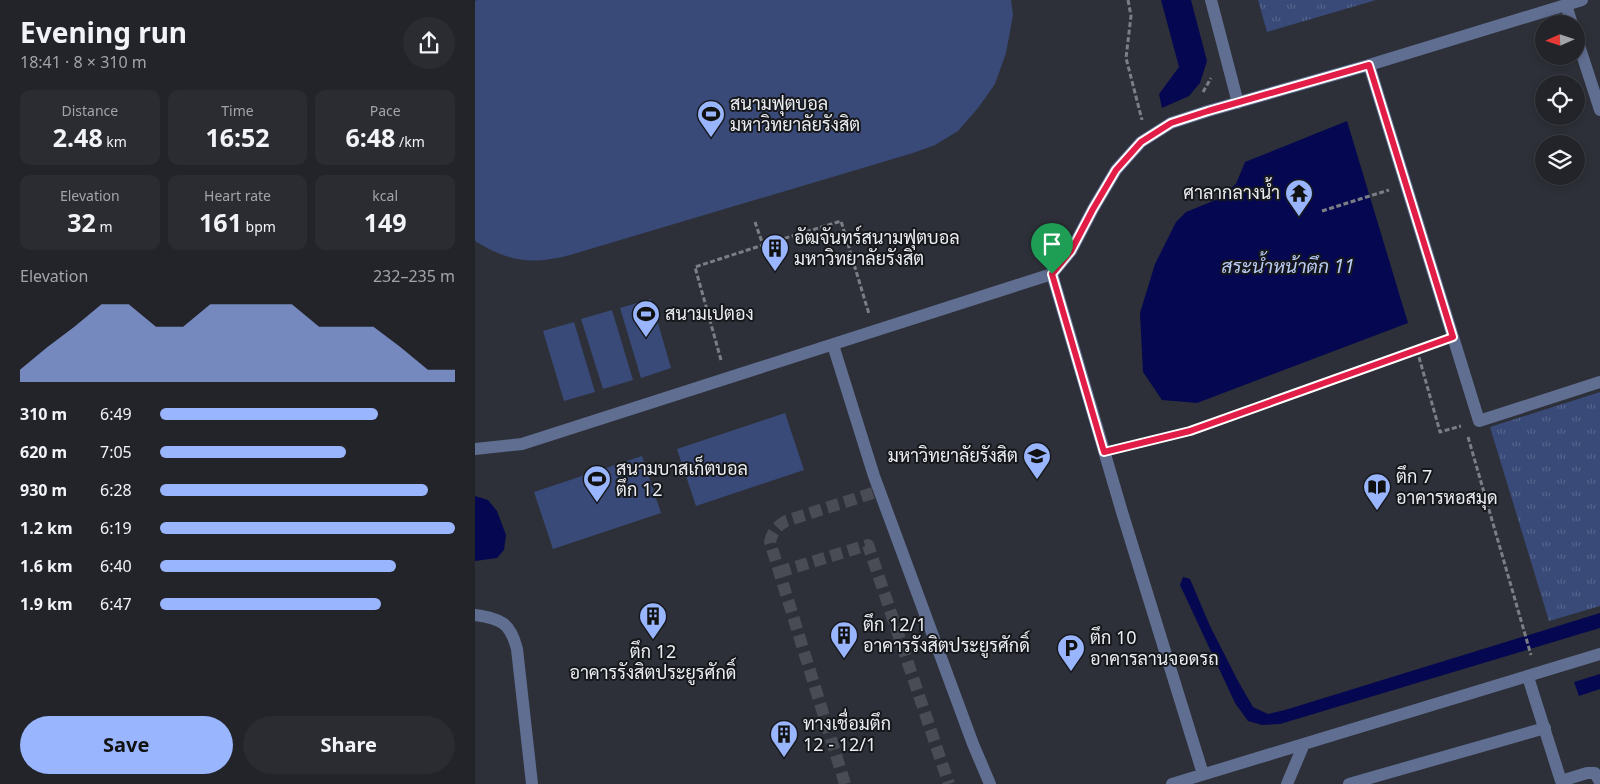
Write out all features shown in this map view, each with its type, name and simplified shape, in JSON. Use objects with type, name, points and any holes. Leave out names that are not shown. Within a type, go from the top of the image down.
[{"type":"street","points":[[1211,0],[1237,103]]},
{"type":"street","points":[[475,449],[521,444],[1052,274],[1071,251],[1116,170],[1141,142],[1171,123],[1582,0]]},
{"type":"street","points":[[1566,5],[1569,15]]},
{"type":"street","points":[[1585,64],[1600,110]]},
{"type":"street","points":[[1369,65],[1479,420],[1600,382]]},
{"type":"street","points":[[1052,274],[1104,452],[1203,774]]},
{"type":"street","points":[[833,344],[874,476],[989,784]]},
{"type":"street","points":[[475,614],[506,624],[514,636],[517,648],[532,784]]},
{"type":"street","points":[[1172,784],[1600,654]]},
{"type":"street","points":[[1528,677],[1545,728],[1555,782],[1587,774],[1595,774],[1600,782]]},
{"type":"street","points":[[1349,784],[1545,728]]},
{"type":"street","points":[[1287,784],[1304,744]]},
{"type":"path","points":[[1128,0],[1131,16],[1126,58],[1143,126]]},
{"type":"path","points":[[1199,95],[1212,76]]},
{"type":"path","points":[[1322,211],[1406,185]]},
{"type":"path","points":[[722,363],[695,268],[763,245],[841,221],[870,317]]},
{"type":"path","points":[[755,222],[763,245]]},
{"type":"path","points":[[1104,452],[1190,431],[1453,337]]},
{"type":"path","points":[[1417,350],[1440,432],[1465,425]]},
{"type":"path","points":[[1467,433],[1530,652]]},
{"type":"green space","name":"สนามฟุตบอล มหาวิทยาลัยรังสิต","points":[[1011,0],[1013,15],[1006,53],[995,84],[958,131],[935,145],[570,255],[532,261],[510,257],[475,241],[475,1]]},
{"type":"green space","points":[[1258,0],[1376,0],[1267,32]]},
{"type":"green space","name":"สนามเปตอง","points":[[651,299],[671,368],[641,378],[620,308]]},
{"type":"green space","name":"สนามเปตอง","points":[[612,310],[633,380],[603,389],[581,319]]},
{"type":"green space","points":[[574,322],[595,392],[564,401],[543,331]]},
{"type":"green space","points":[[1600,392],[1600,606],[1549,621],[1490,427]]},
{"type":"green space","points":[[785,413],[804,470],[696,506],[677,449]]},
{"type":"green space","name":"สนามบาสเก็ตบอล ตึก 12","points":[[642,456],[661,513],[553,549],[534,492]]},
{"type":"water","points":[[1161,0],[1191,0],[1207,61],[1200,83],[1189,96],[1162,108],[1159,94],[1179,67]]},
{"type":"water","name":"สระน้ำหน้าตึก 11","points":[[1347,121],[1408,323],[1197,403],[1162,400],[1143,372],[1140,313],[1155,264],[1176,222],[1186,212],[1218,199],[1236,184],[1245,162]]},
{"type":"water","points":[[475,496],[488,500],[497,511],[506,535],[504,550],[497,558],[475,561]]},
{"type":"water","points":[[1183,577],[1190,579],[1210,626],[1253,707],[1268,714],[1600,613],[1600,628],[1280,724],[1262,725],[1248,721],[1235,703],[1180,585]]},
{"type":"water","points":[[1600,674],[1600,689],[1579,696],[1574,682]]},
{"type":"tunnel","points":[[845,784],[770,542],[775,530],[786,521],[879,491]]},
{"type":"tunnel","points":[[779,572],[868,545],[949,784]]},
{"type":"place","name":"สนามฟุตบอล มหาวิทยาลัยรังสิต","points":[[711,138]]},
{"type":"place","name":"ศาลากลางน้ำ","points":[[1299,217]]},
{"type":"place","name":"อัฒจันทร์สนามฟุตบอล มหาวิทยาลัยรังสิต","points":[[775,272]]},
{"type":"place","name":"สนามเปตอง","points":[[646,338]]},
{"type":"place","name":"มหาวิทยาลัยรังสิต","points":[[1037,480]]},
{"type":"place","name":"สนามบาสเก็ตบอล ตึก 12","points":[[597,503]]},
{"type":"place","name":"ตึก 7 อาคารหอสมุด","points":[[1377,511]]},
{"type":"place","name":"ตึก 12 อาคารรังสิตประยูรศักดิ์","points":[[653,640]]},
{"type":"place","name":"ตึก 12/1 อาคารรังสิตประยูรศักดิ์","points":[[844,659]]},
{"type":"place","name":"ตึก 10 อาคารลานจอดรถ","points":[[1071,672]]},
{"type":"place","name":"ทางเชื่อมตึก 12 - 12/1","points":[[784,758]]},
{"type":"route","points":[[1369,65],[1453,337],[1190,431],[1104,452],[1052,274],[1071,251],[1116,170],[1141,142],[1171,123],[1369,65]]}]
